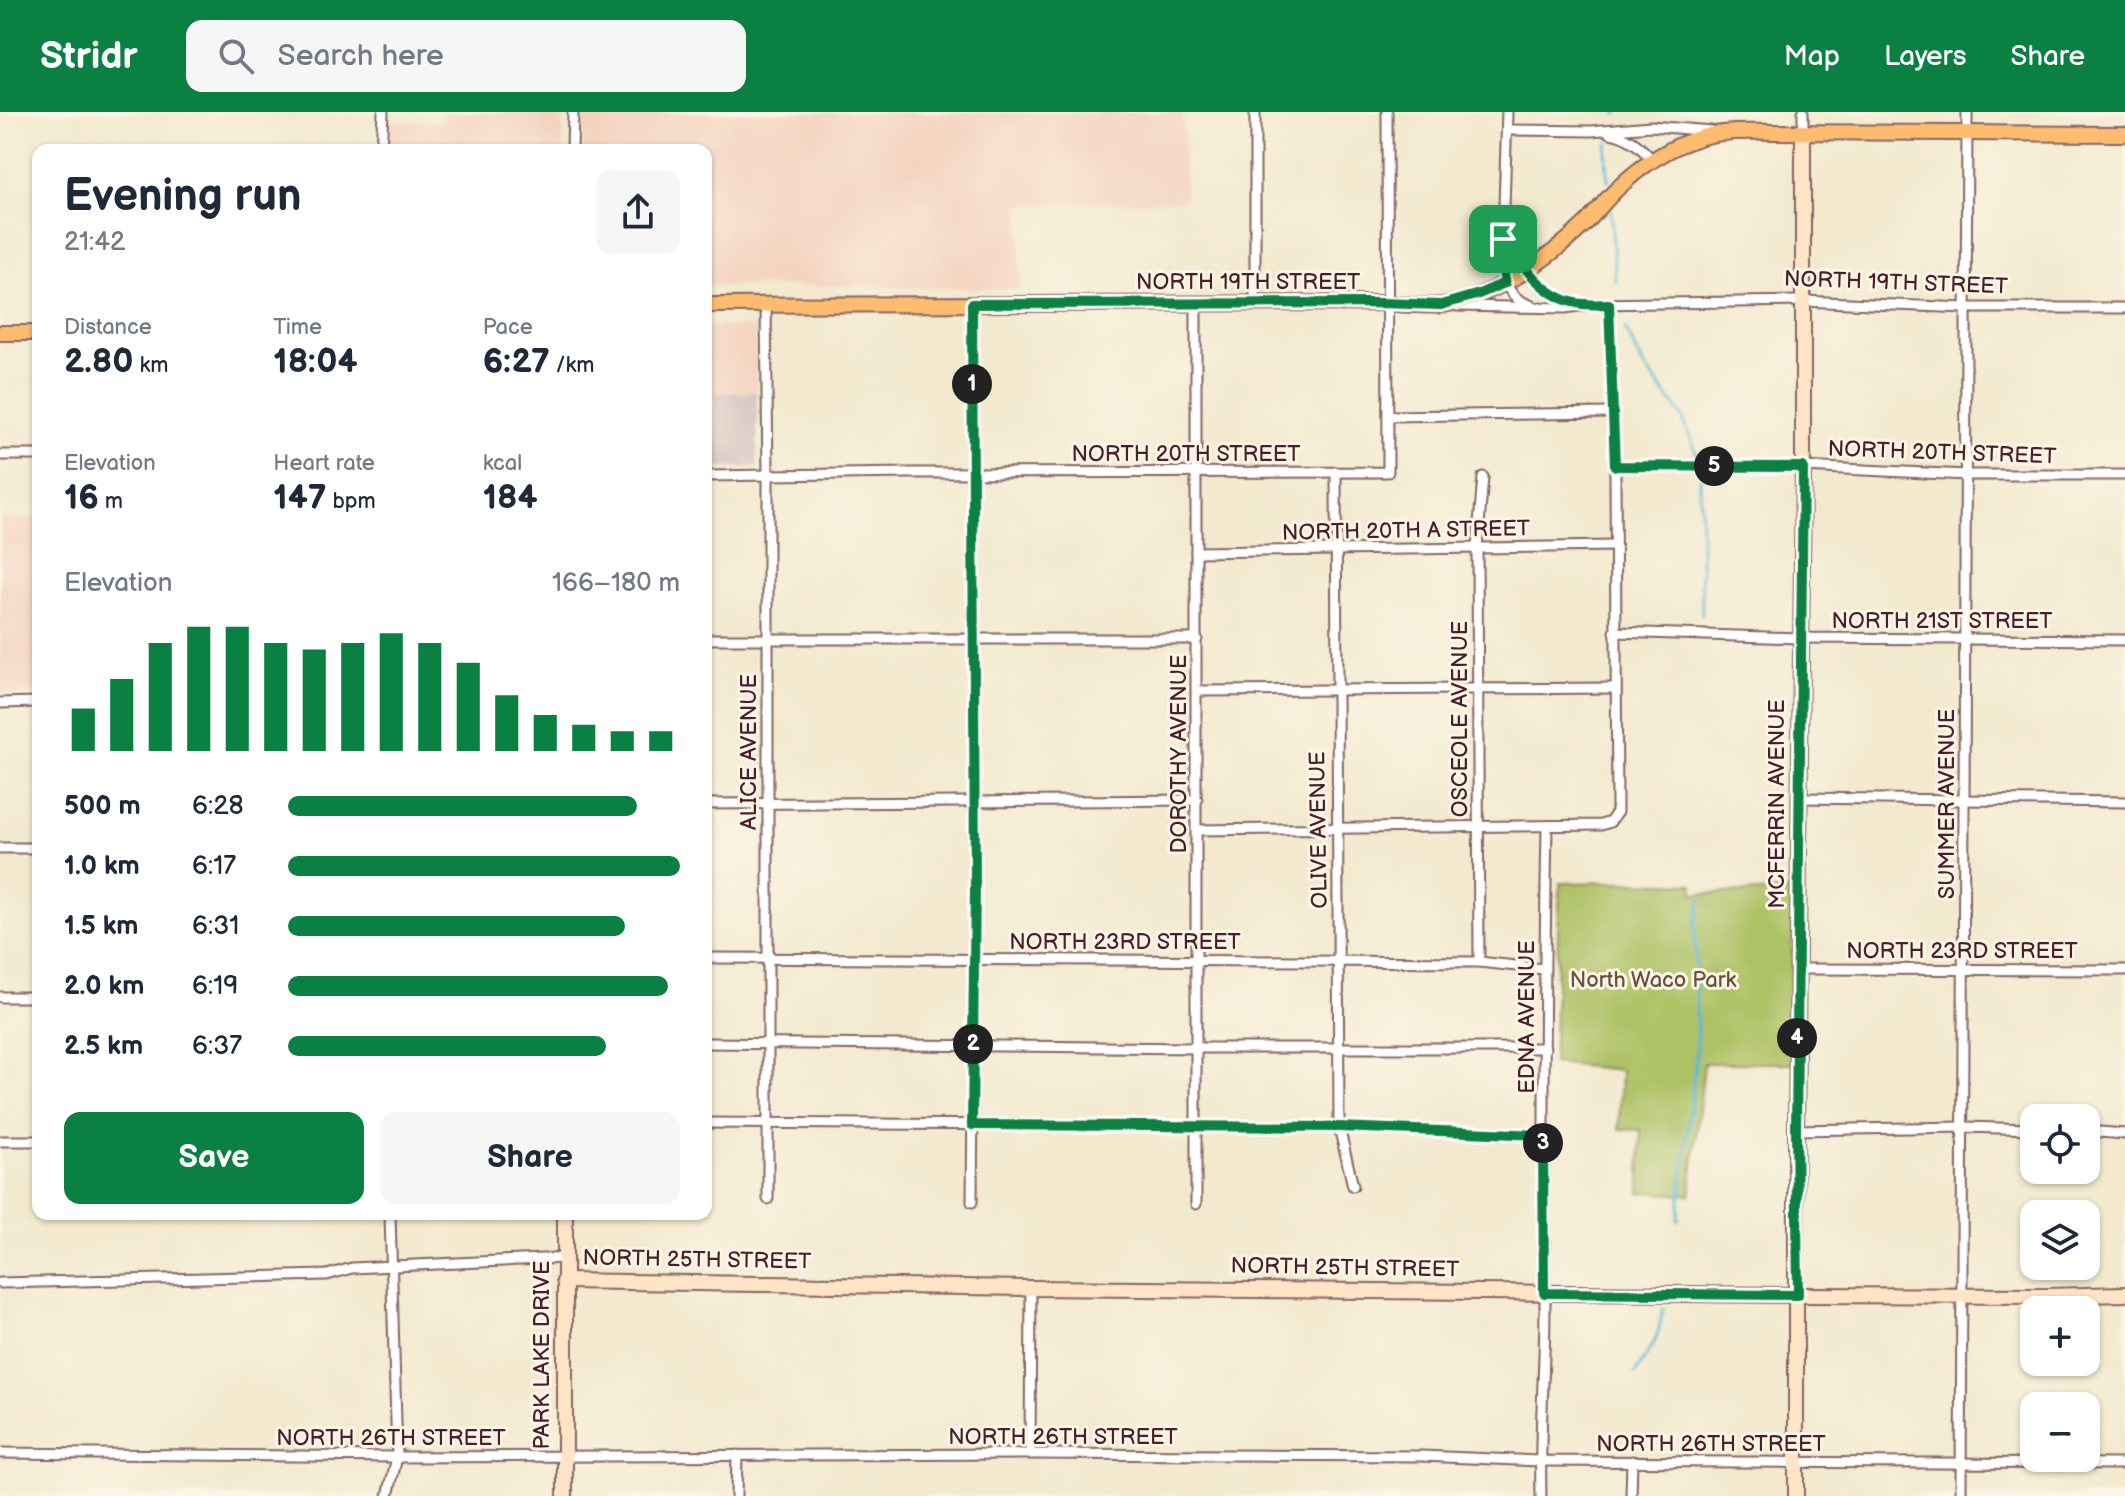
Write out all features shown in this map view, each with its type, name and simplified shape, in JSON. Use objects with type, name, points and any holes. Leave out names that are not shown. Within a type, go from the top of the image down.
[{"type":"main road","points":[[1441,305],[1479,294],[1528,270],[1557,249],[1618,188],[1653,161],[1703,136],[1729,132],[2125,134]]},
{"type":"main road","name":"NORTH 19TH STREET","points":[[712,305],[1441,305]]},
{"type":"main road","points":[[0,333],[32,333]]},
{"type":"street","points":[[381,144],[383,112]]},
{"type":"street","points":[[572,144],[573,112]]},
{"type":"street","points":[[1255,112],[1255,304]]},
{"type":"street","points":[[1387,112],[1389,416],[1612,413]]},
{"type":"street","points":[[1507,112],[1502,260],[1505,283],[1517,299],[1535,307]]},
{"type":"street","name":"MCFERRIN AVENUE","points":[[1796,1496],[1803,112]]},
{"type":"street","name":"SUMMER AVENUE","points":[[1961,1496],[1967,112]]},
{"type":"street","points":[[1507,130],[1591,131],[1651,126],[1729,132]]},
{"type":"street","points":[[1591,131],[1621,135],[1636,144],[1653,161]]},
{"type":"street","points":[[1503,239],[1542,287],[1551,294],[1582,304]]},
{"type":"street","name":"NORTH 19TH STREET","points":[[1441,305],[1565,308],[1582,304],[1802,301],[1965,308],[2125,308]]},
{"type":"street","points":[[972,304],[972,1202]]},
{"type":"street","name":"DOROTHY AVENUE","points":[[1196,304],[1196,1204]]},
{"type":"street","points":[[1197,830],[1601,825],[1610,822],[1617,812],[1615,466],[1609,304]]},
{"type":"street","name":"ALICE AVENUE","points":[[766,305],[768,1199]]},
{"type":"street","name":"NORTH 20TH STREET","points":[[712,476],[1388,472],[1389,416]]},
{"type":"street","points":[[0,455],[32,455]]},
{"type":"street","name":"NORTH 20TH STREET","points":[[1615,466],[1803,467],[1966,475],[2125,475]]},
{"type":"street","name":"OLIVE AVENUE","points":[[1336,472],[1339,1127],[1353,1186]]},
{"type":"street","name":"OSCEOLE AVENUE","points":[[1479,962],[1477,548],[1483,477]]},
{"type":"street","name":"NORTH 20TH A STREET","points":[[1196,552],[1615,546]]},
{"type":"street","name":"NORTH 21ST STREET","points":[[1615,632],[1800,638],[2125,640]]},
{"type":"street","points":[[712,639],[1197,639]]},
{"type":"street","points":[[1197,691],[1615,688]]},
{"type":"street","points":[[0,703],[32,702]]},
{"type":"street","points":[[1799,798],[2125,802]]},
{"type":"street","points":[[712,804],[1197,800]]},
{"type":"street","name":"EDNA AVENUE","points":[[1541,1496],[1547,826]]},
{"type":"street","points":[[0,848],[32,848]]},
{"type":"street","name":"NORTH 23RD STREET","points":[[712,958],[1479,962],[1544,969]]},
{"type":"street","name":"NORTH 23RD STREET","points":[[1798,969],[2125,970]]},
{"type":"street","points":[[0,997],[32,997]]},
{"type":"street","points":[[712,1043],[1545,1048]]},
{"type":"street","points":[[712,1123],[1339,1127],[1543,1135]]},
{"type":"street","points":[[1796,1130],[2020,1129]]},
{"type":"street","points":[[2100,1132],[2125,1134]]},
{"type":"street","points":[[0,1141],[32,1141]]},
{"type":"street","points":[[388,1496],[397,1457],[390,1220]]},
{"type":"street","name":"PARK LAKE DRIVE","points":[[565,1220],[565,1496]]},
{"type":"street","name":"NORTH 25TH STREET","points":[[0,1283],[327,1275],[352,1268],[564,1258]]},
{"type":"street","name":"NORTH 25TH STREET","points":[[564,1281],[1544,1293],[2125,1294]]},
{"type":"street","points":[[1030,1454],[1031,1288]]},
{"type":"street","name":"NORTH 26TH STREET","points":[[0,1453],[397,1457],[1421,1456],[1540,1461],[2125,1464]]},
{"type":"street","points":[[736,1496],[737,1455]]},
{"type":"street","points":[[1631,1496],[1632,1461]]},
{"type":"shaded area","points":[[444,112],[563,112],[563,144],[385,144],[387,120],[443,122]]},
{"type":"shaded area","points":[[583,112],[1183,112],[1185,201],[1020,205],[1021,289],[712,286],[712,144],[583,144]]},
{"type":"shaded area","points":[[712,326],[756,327],[757,392],[712,393]]},
{"type":"shaded area","points":[[757,392],[757,467],[713,468],[714,393]]},
{"type":"shaded area","points":[[0,518],[32,518],[32,693],[0,693]]},
{"type":"green space","name":"North Waco Park","points":[[1560,883],[1693,884],[1694,894],[1792,891],[1792,1063],[1704,1063],[1690,1195],[1640,1192],[1641,1130],[1619,1129],[1621,1070],[1553,1063]]},
{"type":"waterway","points":[[1608,143],[1608,181]]},
{"type":"waterway","points":[[1611,209],[1615,281]]},
{"type":"waterway","points":[[1625,329],[1644,366],[1681,414],[1698,456]]},
{"type":"waterway","points":[[1700,478],[1702,615]]},
{"type":"waterway","points":[[1678,1220],[1697,1047],[1695,923],[1702,899]]},
{"type":"waterway","points":[[1635,1374],[1657,1338],[1663,1309]]},
{"type":"route","points":[[1503,239],[1551,294],[1582,304],[1609,304],[1615,466],[1803,467],[1796,1130],[1798,1295],[1544,1293],[1543,1135],[1339,1127],[972,1125],[975,887],[972,304],[1441,305],[1505,283],[1503,239]]}]
